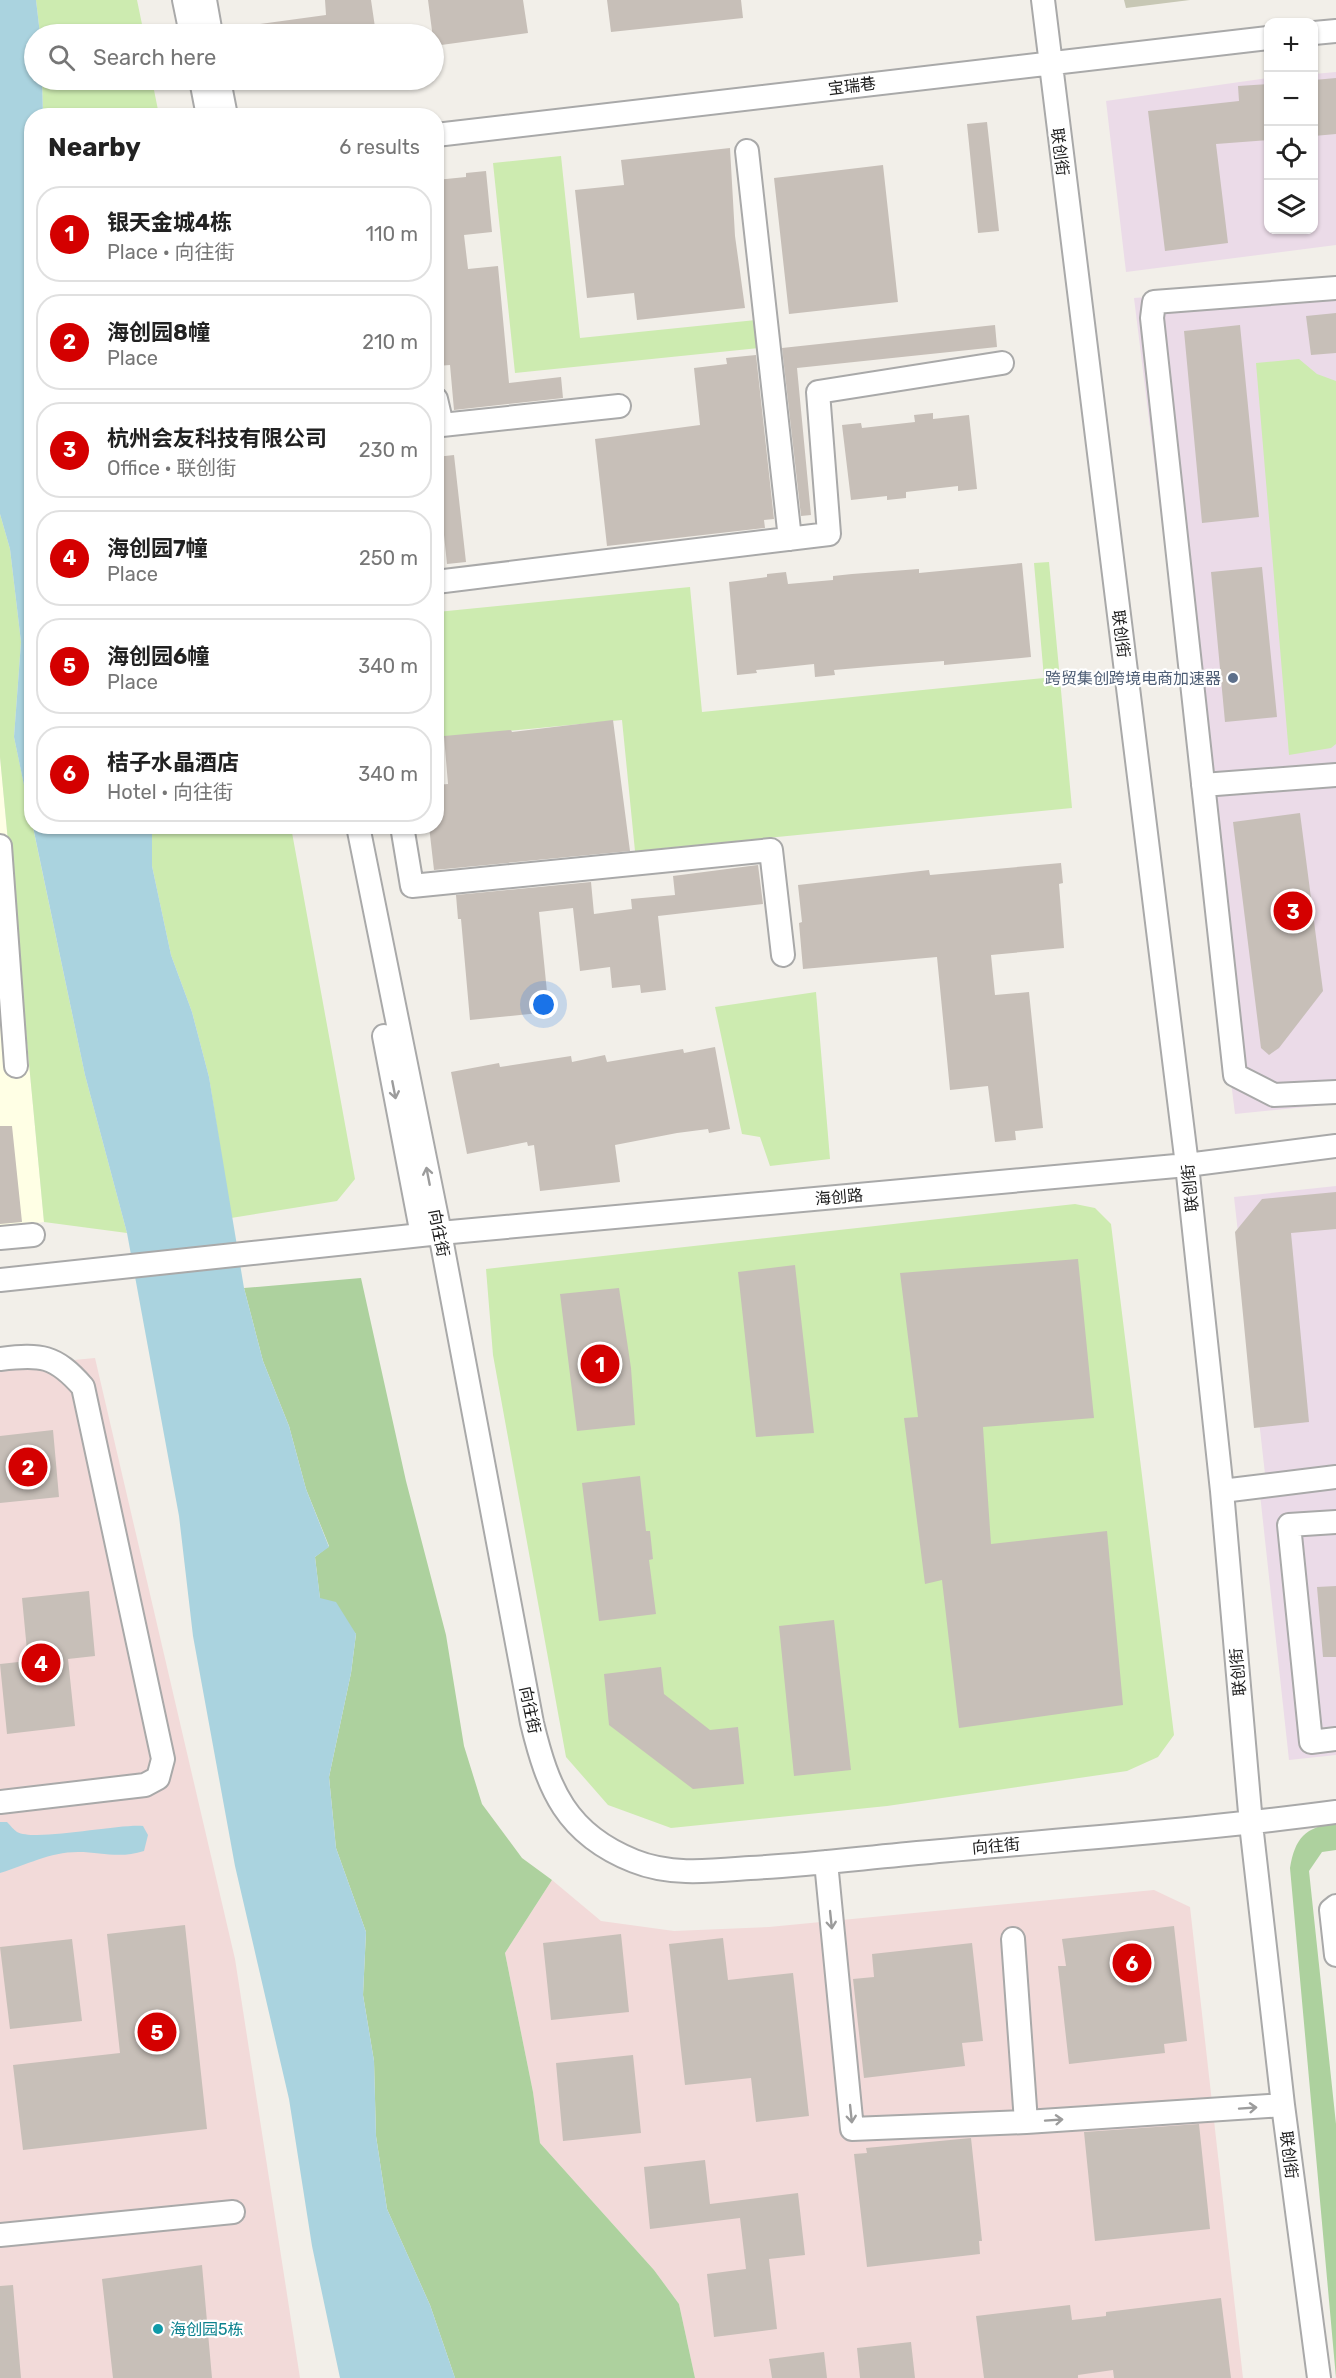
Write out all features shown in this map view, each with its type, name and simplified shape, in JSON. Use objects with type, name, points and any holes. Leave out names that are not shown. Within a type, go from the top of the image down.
[{"type":"street","points":[[184,0],[189,24]]},
{"type":"street","points":[[205,0],[209,24]]},
{"type":"street","name":"联创街","points":[[1042,0],[1187,1165],[1222,1491],[1251,1824],[1283,2105],[1319,2378]]},
{"type":"street","points":[[1318,33],[1336,31]]},
{"type":"street","name":"宝瑞巷","points":[[444,134],[1264,39]]},
{"type":"street","points":[[203,90],[206,108]]},
{"type":"street","points":[[221,90],[224,108]]},
{"type":"street","points":[[747,151],[790,539]]},
{"type":"street","points":[[1336,288],[1154,303],[1152,318],[1235,1075],[1274,1095],[1336,1092]]},
{"type":"street","points":[[444,581],[829,534],[818,392],[1002,363]]},
{"type":"street","points":[[444,425],[619,406]]},
{"type":"street","points":[[1203,785],[1336,775]]},
{"type":"street","name":"向往街","points":[[346,834],[532,1723],[552,1790],[571,1818],[595,1840],[628,1858],[652,1866],[694,1872],[1251,1824],[1336,1812]]},
{"type":"street","name":"向往街","points":[[359,834],[431,1234]]},
{"type":"street","points":[[403,834],[412,886],[771,850],[783,955]]},
{"type":"street","points":[[0,846],[5,967],[16,1066]]},
{"type":"street","name":"海创路","points":[[0,1280],[431,1234],[1187,1165],[1336,1146]]},
{"type":"street","points":[[0,1238],[33,1235]]},
{"type":"street","points":[[0,1359],[34,1355],[50,1359],[69,1371],[83,1387],[163,1759],[158,1778],[145,1785],[0,1802]]},
{"type":"street","points":[[1222,1491],[1336,1477]]},
{"type":"street","points":[[1336,1522],[1289,1525],[1311,1742],[1336,1739]]},
{"type":"street","points":[[826,1862],[852,2129],[1026,2122],[1283,2105]]},
{"type":"street","points":[[1336,1906],[1330,1910],[1336,1955]]},
{"type":"street","points":[[1013,1939],[1026,2122]]},
{"type":"street","points":[[0,2235],[233,2212]]},
{"type":"shaded area","points":[[1124,0],[1190,0],[1126,8]]},
{"type":"shaded area","points":[[1336,72],[1336,245],[1126,272],[1106,101],[1264,79],[1264,234],[1318,234],[1318,74]]},
{"type":"shaded area","points":[[1336,282],[1336,1104],[1235,1114],[1134,298]]},
{"type":"shaded area","points":[[0,757],[44,1222],[0,1228]]},
{"type":"shaded area","points":[[1336,1186],[1336,1466],[1265,1474],[1234,1197]]},
{"type":"shaded area","points":[[95,1358],[235,1959],[300,2378],[0,2378],[0,1367]]},
{"type":"shaded area","points":[[1336,1477],[1336,1755],[1289,1760],[1259,1485]]},
{"type":"shaded area","points":[[552,1880],[601,1921],[674,1931],[769,1927],[1154,1890],[1190,1907],[1243,2378],[695,2378],[679,2304],[654,2270],[540,2143],[533,2092],[505,1953]]},
{"type":"green space","points":[[36,0],[137,0],[142,24],[39,24]]},
{"type":"green space","points":[[42,90],[154,90],[158,108],[43,108]]},
{"type":"green space","points":[[561,156],[580,338],[756,320],[759,348],[515,373],[493,163]]},
{"type":"green space","points":[[1299,359],[1317,374],[1336,381],[1336,744],[1331,748],[1289,755],[1256,363]]},
{"type":"green space","points":[[0,514],[10,549],[21,642],[14,737],[24,785],[24,834],[34,834],[85,1075],[127,1233],[44,1222],[0,757]]},
{"type":"green space","points":[[1049,562],[1072,808],[635,851],[622,720],[444,737],[444,611],[690,587],[702,712],[1044,678],[1034,563]]},
{"type":"green space","points":[[152,834],[292,834],[355,1179],[337,1201],[231,1218],[209,1077],[192,1012],[171,955],[152,866]]},
{"type":"green space","points":[[816,992],[830,1159],[770,1166],[760,1137],[742,1134],[715,1007]]},
{"type":"green space","points":[[1075,1204],[1095,1208],[1111,1224],[1174,1735],[1158,1757],[1127,1771],[887,1806],[671,1828],[608,1805],[566,1757],[493,1355],[486,1269]]},
{"type":"green space","points":[[361,1278],[406,1481],[446,1635],[464,1746],[482,1804],[522,1858],[552,1880],[505,1953],[533,2092],[540,2143],[654,2270],[679,2304],[695,2378],[455,2378],[430,2305],[387,2209],[376,2136],[374,2061],[363,1995],[366,1932],[336,1848],[329,1777],[351,1673],[356,1634],[320,1599],[315,1557],[329,1546],[306,1489],[289,1426],[263,1361],[244,1288]]},
{"type":"green space","points":[[1336,1823],[1336,1850],[1322,1852],[1309,1871],[1336,2124],[1336,2378],[1290,1868],[1295,1849],[1303,1836],[1316,1828]]},
{"type":"water","points":[[0,0],[36,0],[39,24],[24,24],[24,90],[42,90],[43,108],[24,108],[24,785],[14,737],[21,642],[10,549],[0,514]]},
{"type":"water","points":[[34,834],[152,834],[152,866],[171,955],[192,1012],[209,1077],[244,1288],[263,1361],[289,1426],[306,1489],[329,1547],[315,1557],[320,1598],[336,1602],[356,1634],[351,1673],[329,1777],[336,1848],[366,1932],[363,1995],[374,2061],[376,2136],[387,2209],[430,2305],[455,2378],[340,2378],[312,2246],[289,2099],[235,1866],[193,1636],[179,1516],[127,1233],[85,1075]]},
{"type":"water","points":[[0,1822],[7,1822],[17,1832],[27,1835],[143,1826],[148,1835],[144,1851],[118,1855],[67,1853],[0,1873]]},
{"type":"building","points":[[325,0],[371,0],[375,24],[260,24],[326,15]]},
{"type":"building","points":[[428,0],[523,0],[528,33],[444,45],[444,24],[431,24]]},
{"type":"building","points":[[607,0],[741,0],[743,18],[611,32]]},
{"type":"building","points":[[1336,78],[1336,134],[1318,136],[1318,80]]},
{"type":"building","points":[[1264,84],[1264,140],[1216,144],[1228,243],[1165,251],[1148,111],[1239,101],[1238,86]]},
{"type":"building","points":[[987,122],[999,231],[978,233],[967,124]]},
{"type":"building","points":[[730,148],[735,236],[745,308],[637,320],[634,293],[587,298],[575,190],[624,185],[621,160]]},
{"type":"building","points":[[883,165],[898,302],[789,314],[774,178]]},
{"type":"building","points":[[486,171],[492,232],[464,235],[468,269],[498,266],[509,383],[561,377],[563,398],[454,410],[450,365],[444,365],[444,179],[466,177],[466,173]]},
{"type":"building","points":[[1336,313],[1336,353],[1311,355],[1306,316]]},
{"type":"building","points":[[995,325],[997,347],[797,368],[811,515],[801,516],[782,348]]},
{"type":"building","points":[[1240,325],[1259,517],[1202,523],[1184,331]]},
{"type":"building","points":[[756,355],[774,519],[764,520],[765,528],[607,546],[595,439],[700,425],[694,368],[727,364],[726,358]]},
{"type":"building","points":[[933,413],[933,419],[969,415],[977,489],[958,491],[958,486],[906,492],[906,498],[887,500],[887,496],[851,500],[842,425],[861,423],[862,428],[915,422],[914,415]]},
{"type":"building","points":[[454,455],[466,562],[447,564],[444,535],[444,456]]},
{"type":"building","points":[[1022,563],[1031,657],[944,665],[944,661],[834,670],[835,675],[815,677],[814,664],[756,670],[757,673],[737,675],[729,582],[786,572],[788,584],[833,580],[833,576],[852,574],[919,569],[919,573]]},
{"type":"building","points":[[1262,567],[1277,717],[1225,722],[1211,572]]},
{"type":"building","points":[[613,720],[630,851],[434,870],[430,834],[444,834],[444,784],[448,784],[444,736],[511,730],[512,732]]},
{"type":"building","points":[[1300,813],[1323,991],[1279,1048],[1269,1055],[1261,1048],[1233,822]]},
{"type":"building","points":[[1061,863],[1063,883],[1059,884],[1064,948],[991,955],[995,995],[1029,992],[1043,1128],[1015,1131],[1016,1140],[995,1142],[988,1086],[950,1090],[937,957],[803,969],[798,885],[929,870],[930,875]]},
{"type":"building","points":[[758,865],[763,904],[658,916],[666,990],[641,993],[640,985],[612,988],[610,967],[580,971],[573,908],[539,912],[549,1012],[470,1020],[461,919],[458,919],[456,895],[591,882],[594,914],[632,909],[631,899],[675,895],[673,876]]},
{"type":"building","points":[[715,1047],[730,1129],[709,1133],[708,1129],[677,1133],[615,1145],[620,1182],[540,1191],[534,1145],[528,1146],[527,1142],[467,1154],[451,1072],[499,1063],[500,1067],[571,1056],[572,1062],[605,1055],[607,1062],[683,1049],[684,1053]]},
{"type":"building","points":[[0,1126],[12,1126],[22,1222],[0,1224]]},
{"type":"building","points":[[1336,1192],[1336,1229],[1291,1233],[1309,1422],[1254,1428],[1235,1232],[1262,1199]]},
{"type":"building","points":[[1078,1259],[1094,1418],[983,1427],[991,1544],[1107,1531],[1123,1705],[959,1728],[942,1580],[925,1584],[904,1418],[918,1417],[900,1273]]},
{"type":"building","points":[[795,1265],[814,1433],[756,1437],[738,1272]]},
{"type":"building","points":[[619,1288],[631,1368],[635,1425],[577,1431],[560,1294]]},
{"type":"building","points":[[53,1430],[59,1497],[0,1503],[0,1436]]},
{"type":"building","points":[[640,1476],[646,1531],[650,1531],[653,1559],[649,1560],[656,1614],[599,1621],[582,1483]]},
{"type":"building","points":[[1336,1586],[1336,1657],[1323,1657],[1317,1587]]},
{"type":"building","points":[[89,1591],[95,1656],[68,1659],[75,1726],[7,1734],[0,1664],[28,1661],[22,1598]]},
{"type":"building","points":[[834,1620],[851,1770],[794,1776],[779,1626]]},
{"type":"building","points":[[661,1667],[664,1694],[710,1730],[738,1727],[744,1784],[693,1789],[609,1725],[604,1674]]},
{"type":"building","points":[[185,1925],[207,2129],[23,2150],[13,2065],[120,2053],[107,1934]]},
{"type":"building","points":[[1174,1926],[1187,2041],[1164,2044],[1165,2053],[1069,2064],[1058,1966],[1066,1966],[1062,1939]]},
{"type":"building","points":[[621,1934],[629,2012],[551,2020],[543,1943]]},
{"type":"building","points":[[723,1938],[728,1980],[793,1973],[809,2116],[756,2122],[751,2078],[685,2085],[669,1944]]},
{"type":"building","points":[[72,1939],[82,2021],[10,2029],[0,1947]]},
{"type":"building","points":[[972,1943],[983,2041],[962,2043],[965,2066],[864,2078],[853,1979],[874,1977],[872,1954]]},
{"type":"building","points":[[633,2055],[641,2133],[563,2141],[556,2063]]},
{"type":"building","points":[[1199,2124],[1210,2229],[1095,2241],[1084,2132]]},
{"type":"building","points":[[971,2138],[982,2241],[979,2241],[980,2254],[867,2267],[854,2154],[867,2153],[866,2148]]},
{"type":"building","points":[[705,2160],[710,2204],[798,2193],[805,2255],[769,2259],[777,2329],[714,2337],[707,2274],[746,2269],[740,2218],[650,2229],[644,2167]]},
{"type":"building","name":"海创园5栋","points":[[202,2265],[212,2378],[113,2378],[102,2279]]},
{"type":"building","points":[[13,2285],[21,2378],[0,2378],[0,2286]]},
{"type":"building","points":[[1221,2298],[1231,2378],[1114,2378],[1113,2370],[1078,2375],[1078,2378],[984,2378],[976,2316],[1070,2305],[1072,2320],[1106,2316],[1106,2312]]},
{"type":"building","points":[[911,2342],[915,2378],[860,2378],[857,2348]]},
{"type":"building","points":[[824,2352],[827,2378],[772,2378],[769,2359]]},
{"type":"place","name":"跨贸集创跨境电商加速器","points":[[1233,678]]},
{"type":"place","name":"杭州会友科技有限公司","points":[[1293,911]]},
{"type":"place","name":"银天金城4栋","points":[[600,1364]]},
{"type":"place","name":"海创园8幢","points":[[28,1467]]},
{"type":"place","name":"海创园7幢","points":[[41,1663]]},
{"type":"place","name":"桔子水晶酒店","points":[[1132,1963]]},
{"type":"place","name":"海创园6幢","points":[[157,2032]]},
{"type":"place","name":"海创园5栋","points":[[158,2329]]}]
